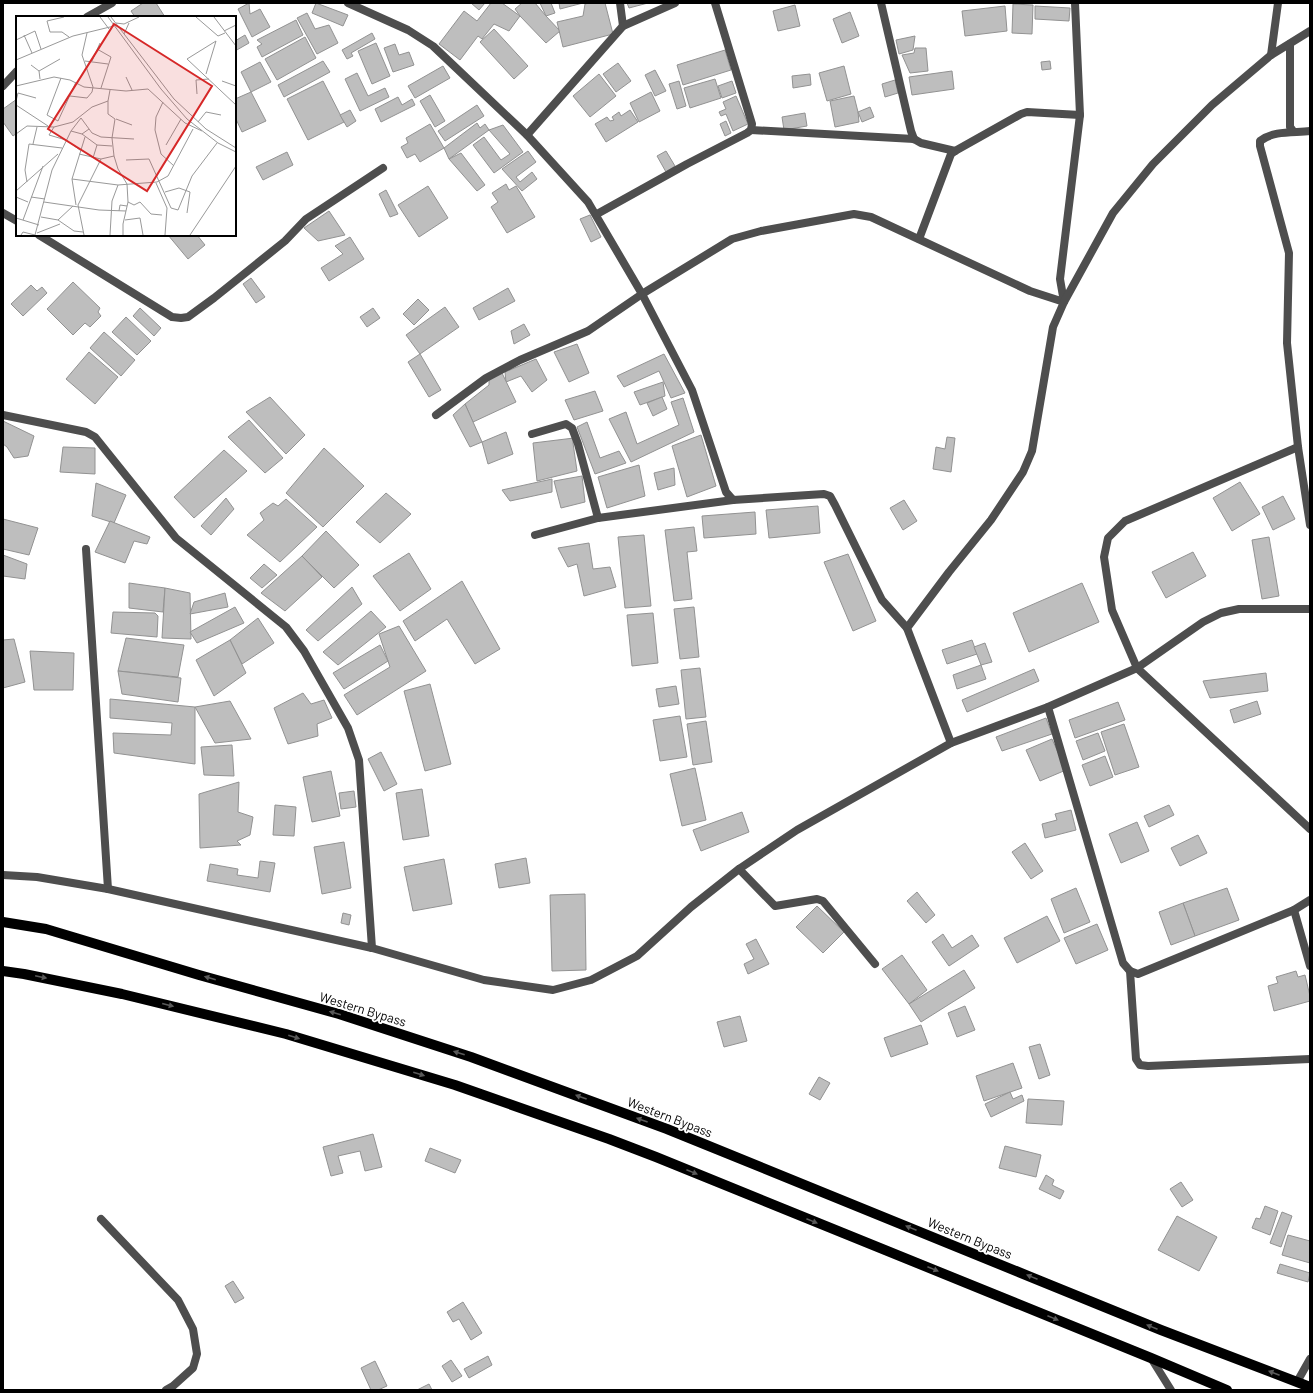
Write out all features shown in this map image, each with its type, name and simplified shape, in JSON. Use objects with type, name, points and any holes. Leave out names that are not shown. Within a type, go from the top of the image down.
[{"type":"main road","name":"Western Bypass","points":[[3,922],[46,930],[339,1014],[471,1057],[667,1129],[1161,1330],[1310,1387]]},
{"type":"main road","points":[[3,971],[122,994],[286,1034],[455,1085],[656,1157],[1227,1390]]},
{"type":"street","points":[[89,16],[112,3]]},
{"type":"street","points":[[348,3],[408,30],[433,46],[527,135],[588,202],[597,214],[642,294],[692,390],[726,492],[733,500]]},
{"type":"street","points":[[620,3],[622,26]]},
{"type":"street","points":[[527,135],[622,26],[675,3]]},
{"type":"street","points":[[715,3],[752,124],[751,130]]},
{"type":"street","points":[[881,3],[914,139]]},
{"type":"street","points":[[1064,302],[1060,279],[1080,115],[1075,3]]},
{"type":"street","points":[[1271,55],[1278,3]]},
{"type":"street","points":[[907,628],[949,572],[991,520],[1023,472],[1032,452],[1053,327],[1064,302],[1113,213],[1153,164],[1212,105],[1271,55],[1310,31]]},
{"type":"street","points":[[1290,44],[1290,127],[1293,131]]},
{"type":"street","points":[[3,86],[16,72]]},
{"type":"street","points":[[919,239],[951,154],[955,150],[1020,114],[1027,112],[1080,115]]},
{"type":"street","points":[[597,214],[751,130],[914,139],[921,143],[955,150]]},
{"type":"street","points":[[1310,131],[1293,131],[1265,138],[1260,142],[1289,253],[1287,343],[1298,447],[1310,524]]},
{"type":"street","points":[[41,236],[172,317],[188,317],[214,298],[285,240],[306,219],[383,168]]},
{"type":"street","points":[[3,213],[16,220]]},
{"type":"street","points":[[436,415],[486,378],[520,360],[588,331],[642,294],[732,239],[761,231],[854,214],[871,217],[1030,291],[1064,302]]},
{"type":"street","points":[[3,415],[86,432],[95,437],[176,538],[286,627],[304,651],[348,728],[358,760],[372,948]]},
{"type":"street","points":[[532,434],[566,424],[572,428],[578,444],[598,518]]},
{"type":"street","points":[[1298,447],[1125,521],[1108,538],[1104,557],[1112,610],[1137,668],[1310,829]]},
{"type":"street","points":[[535,535],[598,518],[733,500],[824,494],[830,496],[882,600],[907,628],[951,743]]},
{"type":"street","points":[[86,550],[108,889]]},
{"type":"street","points":[[3,875],[37,877],[108,889],[372,948],[484,980],[553,990],[591,980],[637,956],[691,907],[739,869],[797,830],[951,743],[1048,707],[1137,668],[1203,622],[1221,613],[1239,609],[1310,609]]},
{"type":"street","points":[[1048,707],[1123,963],[1130,971],[1138,974],[1294,910],[1310,900]]},
{"type":"street","points":[[739,869],[775,906],[817,899],[823,901],[875,964]]},
{"type":"street","points":[[1294,910],[1310,966]]},
{"type":"street","points":[[1130,971],[1136,1059],[1140,1065],[1148,1066],[1310,1059]]},
{"type":"street","points":[[101,1219],[178,1300],[193,1329],[197,1354],[193,1368],[173,1386],[166,1390]]},
{"type":"street","points":[[1151,1358],[1172,1390]]},
{"type":"street","points":[[1297,1382],[1310,1359]]},
{"type":"building","points":[[143,3],[156,3],[164,16],[134,16],[131,11]]},
{"type":"building","points":[[249,3],[250,14],[260,9],[270,27],[252,37],[238,9]]},
{"type":"building","points":[[316,3],[348,15],[343,26],[312,13]]},
{"type":"building","points":[[471,3],[485,3],[479,10]]},
{"type":"building","points":[[491,3],[502,3],[520,16],[509,31],[494,24],[482,39],[478,36],[460,60],[439,44],[464,11],[477,21]]},
{"type":"building","points":[[522,3],[535,3],[560,31],[546,43],[515,9]]},
{"type":"building","points":[[540,3],[551,3],[555,13],[546,16]]},
{"type":"building","points":[[559,3],[583,3],[560,9]]},
{"type":"building","points":[[605,3],[613,34],[563,47],[557,22],[583,16],[585,4]]},
{"type":"building","points":[[627,3],[648,3],[629,8]]},
{"type":"building","points":[[1013,4],[1033,5],[1032,34],[1012,33]]},
{"type":"building","points":[[795,5],[800,26],[778,31],[773,11]]},
{"type":"building","points":[[1005,6],[1007,31],[965,36],[962,11]]},
{"type":"building","points":[[1035,6],[1070,8],[1069,21],[1035,19]]},
{"type":"building","points":[[850,12],[859,36],[842,43],[833,19]]},
{"type":"building","points":[[307,13],[315,29],[329,25],[338,43],[317,54],[297,18]]},
{"type":"building","points":[[296,20],[303,35],[262,57],[257,47],[262,44],[257,40]]},
{"type":"building","points":[[494,29],[528,66],[514,79],[480,42]]},
{"type":"building","points":[[372,33],[375,39],[351,53],[353,56],[347,59],[342,50]]},
{"type":"building","points":[[245,35],[249,43],[236,50],[236,40]]},
{"type":"building","points":[[915,36],[913,50],[899,54],[896,40]]},
{"type":"building","points":[[305,37],[316,58],[277,80],[265,59]]},
{"type":"building","points":[[376,43],[390,76],[372,84],[358,51]]},
{"type":"building","points":[[395,44],[399,55],[409,52],[414,65],[393,72],[384,48]]},
{"type":"building","points":[[915,48],[926,48],[928,71],[910,73],[902,55],[914,53]]},
{"type":"building","points":[[725,50],[731,70],[683,85],[677,65]]},
{"type":"building","points":[[323,61],[330,72],[284,97],[278,85]]},
{"type":"building","points":[[1050,61],[1051,69],[1042,70],[1041,62]]},
{"type":"building","points":[[260,62],[271,82],[251,92],[241,72]]},
{"type":"building","points":[[618,63],[631,81],[616,92],[603,74]]},
{"type":"building","points":[[443,66],[450,78],[415,98],[408,86]]},
{"type":"building","points":[[844,66],[851,94],[827,101],[819,73]]},
{"type":"building","points":[[655,70],[666,91],[655,96],[645,75]]},
{"type":"building","points":[[952,71],[954,89],[912,95],[909,77]]},
{"type":"building","points":[[357,73],[368,96],[385,88],[389,97],[360,111],[345,79]]},
{"type":"building","points":[[599,74],[616,96],[590,117],[573,96]]},
{"type":"building","points":[[810,74],[811,85],[793,88],[792,76]]},
{"type":"building","points":[[715,79],[721,98],[690,108],[684,88]]},
{"type":"building","points":[[895,80],[898,93],[885,97],[882,84]]},
{"type":"building","points":[[323,81],[344,122],[308,140],[287,99]]},
{"type":"building","points":[[679,81],[686,106],[677,109],[669,84]]},
{"type":"building","points":[[732,81],[736,93],[722,98],[718,86]]},
{"type":"building","points":[[251,92],[266,121],[242,132],[236,119],[236,99]]},
{"type":"building","points":[[651,92],[660,111],[639,122],[630,103]]},
{"type":"building","points":[[430,95],[445,121],[435,127],[420,101]]},
{"type":"building","points":[[736,96],[748,124],[733,131],[726,114],[721,116],[719,112],[726,109],[723,102]]},
{"type":"building","points":[[854,96],[859,122],[835,127],[830,101]]},
{"type":"building","points":[[398,97],[402,105],[412,99],[415,105],[381,122],[375,109]]},
{"type":"building","points":[[16,100],[16,134],[13,136],[3,122],[3,109]]},
{"type":"building","points":[[477,105],[484,116],[445,141],[438,131]]},
{"type":"building","points":[[870,107],[874,117],[862,122],[858,112]]},
{"type":"building","points":[[350,110],[356,121],[347,127],[340,115]]},
{"type":"building","points":[[630,110],[638,122],[606,142],[595,124],[607,117],[610,121],[614,120],[612,117],[619,112],[621,116]]},
{"type":"building","points":[[805,113],[807,126],[784,130],[782,117]]},
{"type":"building","points":[[726,121],[731,133],[725,136],[720,124]]},
{"type":"building","points":[[477,123],[480,128],[485,124],[489,130],[449,159],[444,148]]},
{"type":"building","points":[[430,124],[444,148],[420,162],[415,154],[407,158],[401,147],[408,143],[406,138]]},
{"type":"building","points":[[503,125],[523,152],[494,173],[473,145],[484,137],[501,160],[510,154],[489,130]]},
{"type":"building","points":[[528,151],[536,162],[516,177],[520,182],[532,172],[537,179],[522,191],[502,169]]},
{"type":"building","points":[[666,151],[675,166],[666,172],[657,156]]},
{"type":"building","points":[[287,152],[293,165],[263,180],[256,167]]},
{"type":"building","points":[[461,153],[485,185],[477,191],[449,159]]},
{"type":"building","points":[[506,184],[509,190],[516,186],[535,217],[507,233],[491,207],[498,202],[492,193]]},
{"type":"building","points":[[428,186],[448,218],[419,237],[398,205]]},
{"type":"building","points":[[386,190],[398,214],[390,217],[379,194]]},
{"type":"building","points":[[329,211],[345,235],[318,241],[304,228]]},
{"type":"building","points":[[590,215],[601,237],[591,242],[580,219]]},
{"type":"building","points":[[169,236],[198,236],[205,245],[188,259]]},
{"type":"building","points":[[350,237],[364,259],[329,281],[321,268],[343,254],[335,246]]},
{"type":"building","points":[[251,278],[265,297],[256,303],[243,284]]},
{"type":"building","points":[[73,282],[100,308],[98,312],[101,316],[90,327],[85,323],[73,335],[47,309]]},
{"type":"building","points":[[31,285],[37,291],[42,287],[47,293],[23,316],[11,304]]},
{"type":"building","points":[[508,288],[515,301],[479,320],[473,308]]},
{"type":"building","points":[[418,299],[429,310],[414,325],[403,314]]},
{"type":"building","points":[[445,307],[459,327],[420,354],[406,335]]},
{"type":"building","points":[[140,308],[161,328],[154,336],[133,316]]},
{"type":"building","points":[[373,308],[380,318],[367,327],[360,317]]},
{"type":"building","points":[[126,317],[151,341],[137,355],[112,332]]},
{"type":"building","points":[[524,324],[530,335],[514,344],[511,331]]},
{"type":"building","points":[[104,332],[135,360],[121,376],[90,348]]},
{"type":"building","points":[[577,344],[589,373],[569,382],[554,352]]},
{"type":"building","points":[[89,352],[118,377],[95,404],[66,379]]},
{"type":"building","points":[[420,354],[441,390],[429,397],[408,362]]},
{"type":"building","points":[[664,354],[685,393],[671,398],[659,371],[624,387],[617,376]]},
{"type":"building","points":[[536,359],[547,380],[532,392],[521,376],[506,382],[505,372]]},
{"type":"building","points":[[502,373],[516,402],[473,422],[465,404],[489,385],[489,376]]},
{"type":"building","points":[[663,382],[665,396],[640,405],[634,392]]},
{"type":"building","points":[[595,391],[603,411],[574,420],[565,400]]},
{"type":"building","points":[[270,397],[305,435],[286,454],[246,412]]},
{"type":"building","points":[[662,397],[667,409],[653,416],[647,403]]},
{"type":"building","points":[[683,398],[694,432],[631,462],[609,419],[626,412],[637,444],[679,425],[671,402]]},
{"type":"building","points":[[465,404],[482,442],[470,447],[453,415]]},
{"type":"building","points":[[249,420],[283,458],[265,473],[228,437]]},
{"type":"building","points":[[3,421],[34,436],[28,456],[14,458],[7,447],[3,444]]},
{"type":"building","points":[[587,422],[600,458],[619,451],[626,463],[595,474],[577,427]]},
{"type":"building","points":[[506,432],[513,454],[488,464],[482,442]]},
{"type":"building","points":[[701,435],[716,486],[687,497],[672,446]]},
{"type":"building","points":[[947,437],[955,438],[951,472],[933,469],[936,447],[945,449]]},
{"type":"building","points":[[574,438],[573,443],[577,471],[537,481],[533,443]]},
{"type":"building","points":[[63,447],[95,448],[95,474],[60,472]]},
{"type":"building","points":[[324,448],[364,486],[323,527],[286,493]]},
{"type":"building","points":[[224,450],[247,471],[194,518],[174,497]]},
{"type":"building","points":[[639,465],[645,496],[607,508],[598,477]]},
{"type":"building","points":[[674,468],[675,485],[658,490],[654,473]]},
{"type":"building","points":[[582,476],[585,502],[561,508],[554,481]]},
{"type":"building","points":[[552,479],[552,492],[510,501],[502,490]]},
{"type":"building","points":[[1240,482],[1260,514],[1232,531],[1213,498]]},
{"type":"building","points":[[96,483],[126,495],[114,523],[92,516]]},
{"type":"building","points":[[386,493],[411,514],[380,543],[356,522]]},
{"type":"building","points":[[1283,496],[1295,519],[1273,530],[1262,507]]},
{"type":"building","points":[[226,498],[234,509],[211,535],[201,526]]},
{"type":"building","points":[[286,499],[317,527],[280,562],[247,535],[264,520],[260,513],[273,503],[278,506]]},
{"type":"building","points":[[904,500],[917,521],[903,530],[890,508]]},
{"type":"building","points":[[818,506],[820,533],[769,538],[766,510]]},
{"type":"building","points":[[755,512],[756,534],[704,538],[702,516]]},
{"type":"building","points":[[3,519],[38,528],[29,555],[3,549]]},
{"type":"building","points":[[110,521],[150,537],[147,544],[134,541],[125,563],[95,552]]},
{"type":"building","points":[[694,527],[697,551],[687,552],[692,599],[674,601],[665,530]]},
{"type":"building","points":[[326,531],[359,565],[334,588],[302,556]]},
{"type":"building","points":[[644,535],[651,606],[625,608],[618,537]]},
{"type":"building","points":[[1269,537],[1279,596],[1262,599],[1252,540]]},
{"type":"building","points":[[589,543],[593,569],[610,567],[616,587],[584,596],[577,564],[568,567],[558,548]]},
{"type":"building","points":[[1193,552],[1206,576],[1166,598],[1152,572]]},
{"type":"building","points":[[409,553],[431,589],[400,611],[373,576]]},
{"type":"building","points":[[848,554],[876,621],[853,631],[824,562]]},
{"type":"building","points":[[3,555],[27,564],[25,579],[3,576]]},
{"type":"building","points":[[302,556],[322,577],[285,611],[261,593]]},
{"type":"building","points":[[264,564],[277,575],[262,588],[250,578]]},
{"type":"building","points":[[462,581],[500,649],[475,664],[447,619],[415,641],[403,621]]},
{"type":"building","points":[[129,583],[165,588],[163,612],[129,608]]},
{"type":"building","points":[[1082,583],[1099,622],[1029,652],[1013,613]]},
{"type":"building","points":[[352,587],[362,604],[318,641],[306,630]]},
{"type":"building","points":[[165,588],[190,593],[191,639],[162,638]]},
{"type":"building","points":[[225,593],[228,607],[190,614],[194,602]]},
{"type":"building","points":[[235,607],[244,623],[197,643],[190,632]]},
{"type":"building","points":[[694,607],[699,657],[680,659],[674,609]]},
{"type":"building","points":[[371,611],[386,627],[338,665],[323,652]]},
{"type":"building","points":[[113,612],[155,613],[158,616],[157,637],[111,633]]},
{"type":"building","points":[[653,613],[658,663],[632,666],[627,615]]},
{"type":"building","points":[[258,618],[274,643],[242,664],[230,640]]},
{"type":"building","points":[[399,626],[426,671],[357,715],[344,695],[390,667],[379,634]]},
{"type":"building","points":[[126,638],[184,645],[178,677],[118,671]]},
{"type":"building","points":[[14,639],[25,682],[3,688],[3,640]]},
{"type":"building","points":[[230,640],[246,673],[214,696],[196,660]]},
{"type":"building","points":[[972,640],[977,654],[947,664],[942,650]]},
{"type":"building","points":[[985,643],[992,662],[981,665],[974,647]]},
{"type":"building","points":[[380,645],[388,661],[344,689],[333,673]]},
{"type":"building","points":[[30,651],[74,653],[73,690],[34,690]]},
{"type":"building","points":[[981,665],[986,679],[957,689],[953,675]]},
{"type":"building","points":[[700,668],[706,717],[686,719],[681,670]]},
{"type":"building","points":[[1034,669],[1039,681],[967,712],[962,700]]},
{"type":"building","points":[[118,671],[181,678],[178,702],[122,694]]},
{"type":"building","points":[[1266,673],[1268,691],[1210,698],[1203,681]]},
{"type":"building","points":[[430,684],[451,764],[425,771],[404,691]]},
{"type":"building","points":[[676,686],[679,704],[659,707],[656,689]]},
{"type":"building","points":[[303,693],[311,704],[324,700],[332,718],[317,724],[318,736],[288,744],[274,708]]},
{"type":"building","points":[[110,699],[195,707],[195,764],[114,753],[113,733],[171,735],[172,723],[110,718]]},
{"type":"building","points":[[230,701],[251,739],[215,743],[195,707]]},
{"type":"building","points":[[1257,701],[1261,714],[1234,723],[1230,710]]},
{"type":"building","points":[[1118,702],[1125,720],[1075,738],[1069,720]]},
{"type":"building","points":[[680,716],[687,757],[660,761],[653,720]]},
{"type":"building","points":[[1046,718],[1052,734],[1002,751],[996,737]]},
{"type":"building","points":[[706,721],[712,762],[693,765],[687,724]]},
{"type":"building","points":[[1124,724],[1139,767],[1115,775],[1101,732]]},
{"type":"building","points":[[1098,733],[1105,751],[1083,760],[1076,741]]},
{"type":"building","points":[[1052,739],[1066,770],[1040,781],[1026,750]]},
{"type":"building","points":[[232,745],[234,776],[204,775],[201,747]]},
{"type":"building","points":[[381,752],[397,784],[384,791],[368,759]]},
{"type":"building","points":[[1105,756],[1113,777],[1090,786],[1082,765]]},
{"type":"building","points":[[695,768],[706,820],[682,826],[670,774]]},
{"type":"building","points":[[331,771],[340,816],[312,822],[303,777]]},
{"type":"building","points":[[239,782],[238,812],[253,817],[250,835],[237,841],[241,845],[200,848],[199,794]]},
{"type":"building","points":[[422,789],[429,836],[403,840],[396,793]]},
{"type":"building","points":[[354,791],[356,807],[341,809],[339,793]]},
{"type":"building","points":[[275,805],[296,807],[294,836],[273,835]]},
{"type":"building","points":[[1169,805],[1174,815],[1149,827],[1144,816]]},
{"type":"building","points":[[1071,810],[1076,830],[1045,838],[1042,824],[1057,820],[1055,814]]},
{"type":"building","points":[[742,812],[749,832],[701,851],[693,830]]},
{"type":"building","points":[[1137,822],[1149,851],[1121,863],[1109,834]]},
{"type":"building","points":[[1198,835],[1207,853],[1180,866],[1171,848]]},
{"type":"building","points":[[344,842],[351,888],[322,894],[314,847]]},
{"type":"building","points":[[1025,843],[1043,871],[1031,879],[1012,852]]},
{"type":"building","points":[[526,858],[530,883],[499,888],[495,864]]},
{"type":"building","points":[[444,859],[452,904],[413,911],[404,867]]},
{"type":"building","points":[[260,861],[275,863],[270,892],[207,881],[210,864],[238,869],[237,875],[258,878]]},
{"type":"building","points":[[1076,888],[1090,922],[1064,933],[1051,899]]},
{"type":"building","points":[[1227,888],[1239,920],[1195,936],[1183,903]]},
{"type":"building","points":[[917,892],[935,915],[926,923],[907,901]]},
{"type":"building","points":[[585,894],[586,970],[552,971],[550,895]]},
{"type":"building","points":[[1183,903],[1195,936],[1171,945],[1159,912]]},
{"type":"building","points":[[817,906],[844,932],[823,953],[796,927]]},
{"type":"building","points":[[343,913],[351,915],[349,925],[341,923]]},
{"type":"building","points":[[1047,916],[1060,941],[1017,963],[1004,938]]},
{"type":"building","points":[[1097,924],[1108,950],[1076,964],[1064,938]]},
{"type":"building","points":[[943,934],[952,948],[972,935],[979,946],[949,966],[932,942]]},
{"type":"building","points":[[756,939],[769,964],[748,974],[744,964],[754,959],[746,944]]},
{"type":"building","points":[[902,955],[927,990],[909,1004],[882,969]]},
{"type":"building","points":[[964,970],[975,988],[921,1022],[909,1004]]},
{"type":"building","points":[[1296,971],[1298,977],[1305,975],[1310,1001],[1274,1011],[1268,986],[1278,983],[1276,977]]},
{"type":"building","points":[[965,1006],[975,1030],[957,1037],[948,1013]]},
{"type":"building","points":[[740,1016],[747,1041],[724,1047],[717,1022]]},
{"type":"building","points":[[921,1025],[928,1044],[891,1057],[884,1038]]},
{"type":"building","points":[[1040,1044],[1050,1075],[1039,1079],[1029,1047]]},
{"type":"building","points":[[1013,1063],[1022,1088],[984,1101],[976,1076]]},
{"type":"building","points":[[819,1077],[830,1083],[820,1100],[809,1094]]},
{"type":"building","points":[[1010,1092],[1013,1099],[1022,1095],[1024,1101],[991,1117],[985,1104]]},
{"type":"building","points":[[1028,1099],[1064,1101],[1062,1125],[1026,1123]]},
{"type":"building","points":[[373,1134],[382,1167],[365,1171],[360,1151],[338,1156],[343,1173],[331,1176],[323,1147]]},
{"type":"building","points":[[1005,1146],[1041,1155],[1036,1177],[999,1168]]},
{"type":"building","points":[[430,1148],[461,1160],[455,1173],[425,1161]]},
{"type":"building","points":[[1046,1175],[1054,1180],[1052,1185],[1064,1191],[1060,1199],[1039,1189]]},
{"type":"building","points":[[1181,1182],[1193,1200],[1182,1207],[1170,1189]]},
{"type":"building","points":[[1265,1206],[1278,1211],[1270,1235],[1252,1228],[1256,1218],[1260,1219]]},
{"type":"building","points":[[1282,1212],[1292,1216],[1281,1247],[1270,1243]]},
{"type":"building","points":[[1177,1216],[1217,1237],[1199,1271],[1158,1250]]},
{"type":"building","points":[[1288,1235],[1310,1241],[1310,1263],[1282,1255]]},
{"type":"building","points":[[1280,1264],[1310,1273],[1308,1282],[1277,1273]]},
{"type":"building","points":[[233,1281],[244,1298],[235,1303],[225,1286]]},
{"type":"building","points":[[463,1302],[482,1333],[471,1340],[459,1319],[453,1322],[447,1312]]},
{"type":"building","points":[[488,1356],[492,1365],[469,1378],[464,1369]]},
{"type":"building","points":[[451,1360],[462,1376],[452,1382],[442,1366]]},
{"type":"building","points":[[375,1361],[387,1386],[378,1390],[371,1390],[361,1368]]},
{"type":"building","points":[[429,1384],[432,1390],[417,1390]]}]
